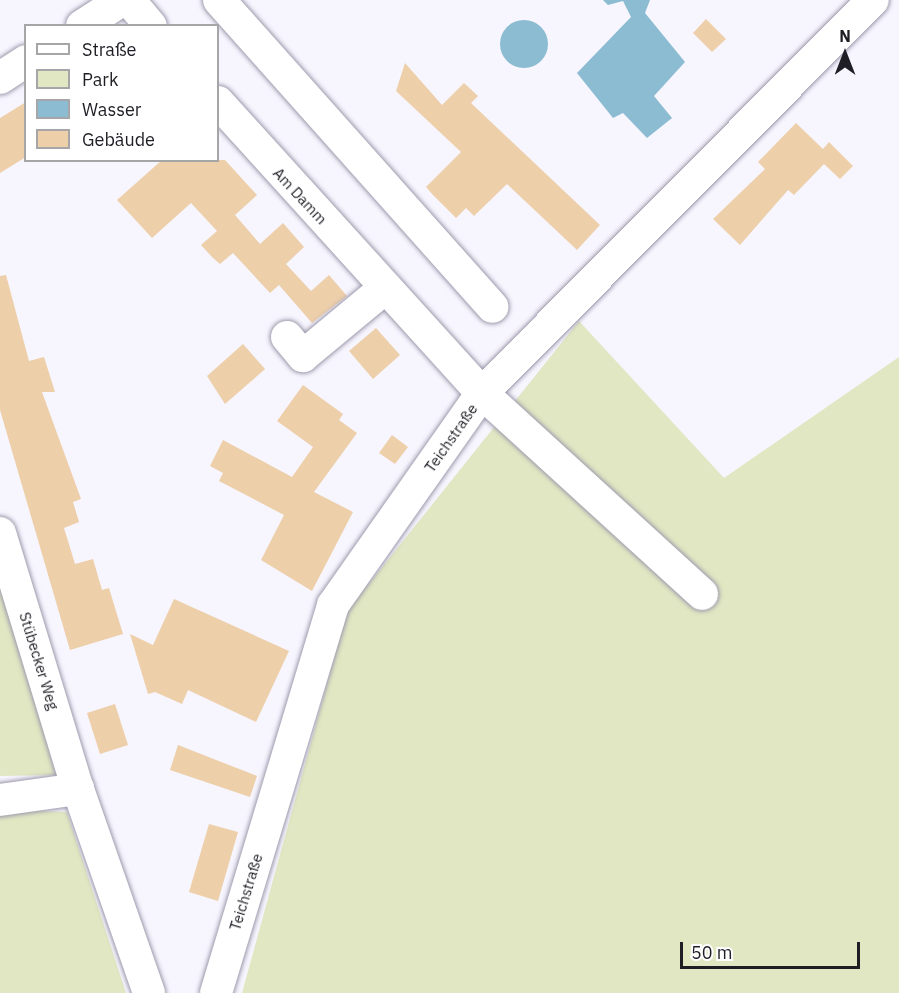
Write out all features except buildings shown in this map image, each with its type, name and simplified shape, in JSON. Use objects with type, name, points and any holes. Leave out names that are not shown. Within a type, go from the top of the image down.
[{"type":"street","points":[[85,24],[122,0]]},
{"type":"street","points":[[129,0],[149,24]]},
{"type":"street","points":[[219,0],[493,307]]},
{"type":"street","name":"Teichstraße","points":[[216,993],[333,605],[482,393],[873,0]]},
{"type":"street","points":[[0,78],[24,62]]},
{"type":"street","name":"Am Damm","points":[[219,103],[482,393],[702,594]]},
{"type":"street","points":[[287,337],[303,356],[385,288]]},
{"type":"street","name":"Stübecker Weg","points":[[0,533],[78,789],[149,993]]},
{"type":"street","points":[[0,800],[78,789]]},
{"type":"green space","points":[[579,321],[724,478],[899,357],[899,993],[242,993],[347,611]]},
{"type":"green space","points":[[0,581],[56,775],[0,776]]},
{"type":"green space","points":[[0,809],[67,812],[126,993],[0,993]]},
{"type":"water","points":[[603,0],[650,0],[645,13],[685,62],[654,96],[672,118],[647,138],[623,113],[613,118],[577,73],[631,17],[623,1],[608,5]]},
{"type":"water","points":[[524,20],[541,27],[548,44],[541,61],[524,68],[507,61],[500,44],[507,27]]}]
